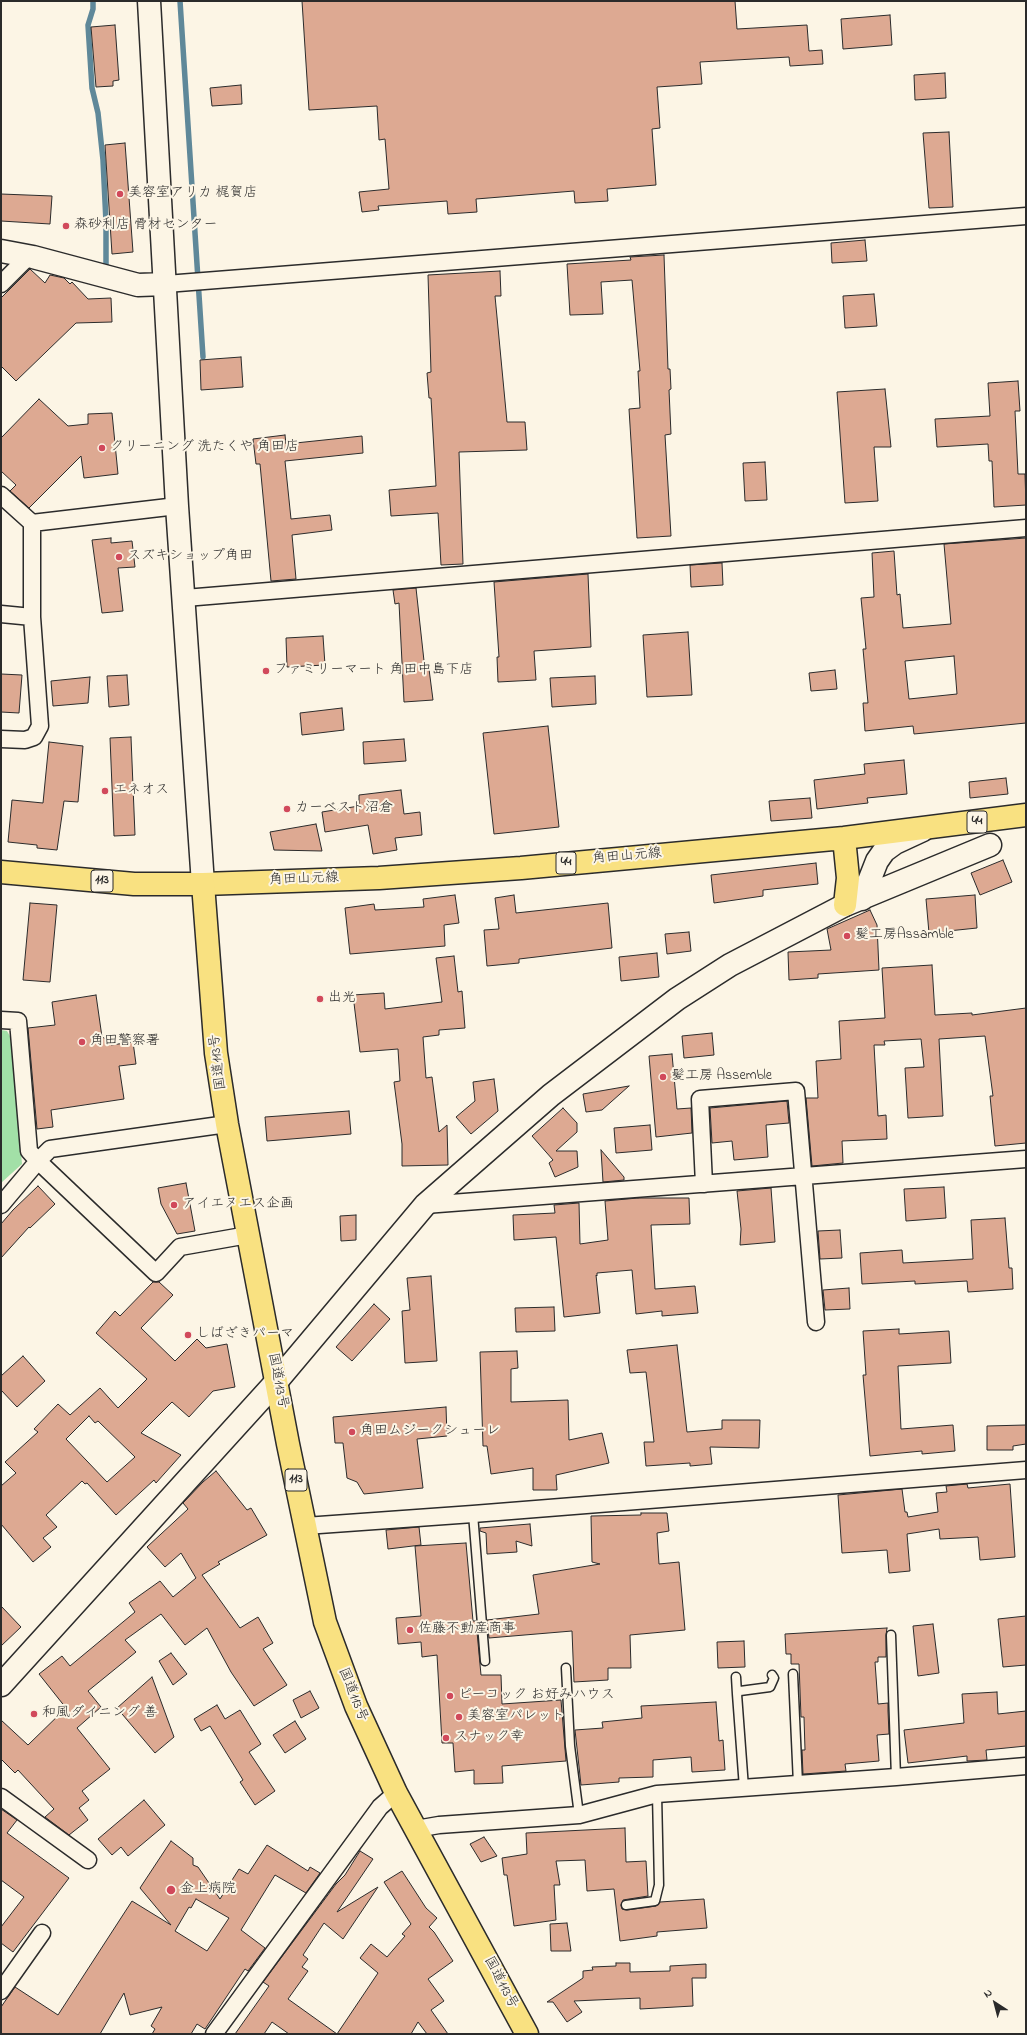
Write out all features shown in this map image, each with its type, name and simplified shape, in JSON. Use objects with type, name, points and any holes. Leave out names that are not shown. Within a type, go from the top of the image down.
[{"type":"main road","name":"角田山元線","points":[[204,884],[426,874],[521,868],[844,838],[1026,815]]},
{"type":"main road","points":[[844,838],[848,878],[853,902]]},
{"type":"main road","name":"113","points":[[1,872],[134,884],[204,884]]},
{"type":"main road","name":"国道113号","points":[[204,884],[216,1053],[227,1124],[305,1526],[326,1622],[356,1706],[396,1793],[527,2034]]},
{"type":"street","points":[[148,1],[166,284],[177,506],[204,884]]},
{"type":"street","points":[[1,251],[29,256],[138,284],[166,284],[1026,216]]},
{"type":"street","points":[[1,284],[29,256]]},
{"type":"street","points":[[1,495],[32,523],[32,617],[40,726],[34,737],[25,740],[1,739]]},
{"type":"street","points":[[32,523],[177,506]]},
{"type":"street","points":[[184,598],[1026,528]]},
{"type":"street","points":[[1,614],[32,617]]},
{"type":"street","points":[[853,902],[884,851],[895,843],[928,828]]},
{"type":"street","points":[[1,1685],[277,1381],[425,1204],[551,1095],[677,999],[730,965],[853,902],[990,845]]},
{"type":"street","points":[[1,1020],[18,1021],[29,1151],[156,1273],[180,1247],[248,1235]]},
{"type":"street","points":[[704,1184],[700,1099],[796,1091],[816,1322]]},
{"type":"street","points":[[1,1205],[50,1149],[227,1124]]},
{"type":"street","points":[[425,1204],[1026,1159]]},
{"type":"street","points":[[305,1526],[1026,1470]]},
{"type":"street","points":[[416,1829],[438,1825],[579,1815],[657,1794],[1026,1766]]},
{"type":"street","points":[[214,2034],[380,1807],[396,1793]]},
{"type":"street","points":[[1,1797],[88,1860]]},
{"type":"street","points":[[1,1992],[42,1933]]},
{"type":"lane","points":[[473,1514],[485,1661]]},
{"type":"lane","points":[[891,1635],[896,1777]]},
{"type":"lane","points":[[566,1668],[570,1746],[579,1815]]},
{"type":"lane","points":[[793,1674],[798,1784]]},
{"type":"lane","points":[[737,1694],[740,1691],[770,1687],[774,1678],[772,1675]]},
{"type":"lane","points":[[736,1676],[744,1788]]},
{"type":"lane","points":[[626,1905],[655,1901],[659,1885],[657,1794]]},
{"type":"green space","points":[[1,1030],[7,1031],[11,1038],[22,1164],[1,1183]]},
{"type":"building","points":[[302,1],[735,1],[737,29],[807,25],[809,51],[822,50],[823,64],[790,66],[789,57],[700,62],[702,84],[657,87],[660,128],[652,129],[656,185],[607,189],[608,201],[575,203],[574,191],[476,199],[477,212],[448,214],[447,201],[378,206],[379,210],[362,212],[359,192],[389,189],[385,139],[379,140],[377,106],[309,110]]},
{"type":"building","points":[[890,15],[892,45],[843,49],[841,19]]},
{"type":"building","points":[[115,25],[119,80],[113,81],[113,86],[96,87],[91,27]]},
{"type":"building","points":[[945,73],[946,98],[915,100],[914,75]]},
{"type":"building","points":[[241,85],[242,104],[212,106],[210,88]]},
{"type":"building","points":[[949,132],[953,207],[929,208],[923,133]]},
{"type":"building","points":[[125,143],[133,252],[112,254],[105,145]]},
{"type":"building","points":[[1,194],[52,196],[50,224],[1,221]]},
{"type":"building","points":[[865,240],[867,261],[832,263],[831,243]]},
{"type":"building","points":[[664,255],[668,369],[670,369],[671,389],[669,390],[671,434],[665,435],[671,536],[637,538],[629,409],[640,408],[638,371],[640,371],[632,280],[601,282],[603,314],[570,315],[567,264],[631,260],[630,257]]},
{"type":"building","points":[[30,269],[45,283],[50,275],[64,278],[70,284],[72,282],[88,299],[111,298],[112,322],[76,323],[16,381],[1,366],[1,298]]},
{"type":"building","points":[[500,271],[501,296],[495,296],[507,422],[525,422],[527,450],[459,452],[463,564],[441,565],[438,513],[391,516],[389,490],[436,486],[431,398],[429,398],[427,373],[431,372],[428,275]]},
{"type":"building","points":[[874,294],[877,326],[845,328],[843,296]]},
{"type":"building","points":[[241,357],[243,387],[201,390],[200,360]]},
{"type":"building","points":[[1018,381],[1020,411],[1015,411],[1018,474],[1025,474],[1026,505],[994,507],[992,461],[989,461],[988,444],[937,447],[935,419],[990,416],[988,383]]},
{"type":"building","points":[[885,389],[891,447],[874,447],[878,501],[845,503],[837,392]]},
{"type":"building","points":[[39,399],[68,426],[88,424],[88,414],[112,413],[118,474],[84,478],[81,456],[29,508],[10,491],[16,485],[1,471],[1,438]]},
{"type":"building","points":[[285,435],[286,444],[362,436],[363,453],[285,461],[291,519],[330,515],[332,530],[292,535],[296,579],[271,581],[260,464],[256,464],[253,439]]},
{"type":"building","points":[[765,462],[767,500],[745,501],[743,463]]},
{"type":"building","points":[[111,538],[111,543],[132,541],[135,567],[118,568],[123,611],[102,613],[92,540]]},
{"type":"building","points":[[1026,538],[1026,723],[914,734],[913,726],[865,731],[863,703],[868,703],[863,649],[866,649],[861,598],[874,597],[872,553],[894,551],[897,595],[900,594],[903,628],[951,624],[944,544]],"holes":[[[954,656],[957,694],[909,699],[905,661]]]},
{"type":"building","points":[[722,563],[723,585],[691,587],[690,565]]},
{"type":"building","points":[[588,574],[591,647],[534,651],[536,680],[498,682],[497,657],[499,657],[494,582]]},
{"type":"building","points":[[416,588],[425,670],[429,669],[433,700],[404,702],[399,603],[395,604],[393,590]]},
{"type":"building","points":[[688,632],[692,695],[647,697],[643,635]]},
{"type":"building","points":[[323,636],[325,665],[287,667],[286,638]]},
{"type":"building","points":[[835,670],[837,689],[811,691],[809,673]]},
{"type":"building","points":[[1,674],[22,675],[19,713],[1,712]]},
{"type":"building","points":[[127,675],[129,705],[109,707],[107,676]]},
{"type":"building","points":[[595,676],[596,704],[552,707],[550,678]]},
{"type":"building","points":[[90,677],[88,703],[53,706],[51,681]]},
{"type":"building","points":[[342,708],[344,730],[302,735],[300,713]]},
{"type":"building","points":[[548,726],[559,827],[494,834],[483,733]]},
{"type":"building","points":[[131,737],[135,835],[114,836],[110,738]]},
{"type":"building","points":[[404,739],[406,761],[364,764],[363,742]]},
{"type":"building","points":[[49,742],[83,746],[78,802],[64,801],[57,850],[37,848],[37,845],[8,842],[12,800],[43,803]]},
{"type":"building","points":[[904,760],[907,794],[867,798],[868,803],[817,809],[814,780],[865,774],[864,764]]},
{"type":"building","points":[[1006,778],[1008,794],[970,798],[969,782]]},
{"type":"building","points":[[401,790],[404,814],[420,812],[422,835],[395,838],[397,850],[373,854],[368,825],[325,832],[322,812],[359,806],[359,795]]},
{"type":"building","points":[[810,798],[812,818],[771,821],[769,801]]},
{"type":"building","points":[[316,824],[322,851],[274,850],[270,832]]},
{"type":"building","points":[[1003,860],[1012,882],[980,895],[971,873]]},
{"type":"building","points":[[816,863],[818,884],[763,890],[763,896],[714,903],[711,875]]},
{"type":"building","points":[[455,895],[459,923],[444,925],[445,946],[350,954],[345,908],[374,904],[375,910],[424,907],[423,899]]},
{"type":"building","points":[[514,895],[516,913],[608,903],[612,948],[519,959],[519,963],[487,966],[484,930],[499,929],[495,898]]},
{"type":"building","points":[[975,895],[977,928],[929,933],[926,899]]},
{"type":"building","points":[[30,903],[57,905],[50,982],[23,980]]},
{"type":"building","points":[[870,910],[877,925],[879,970],[818,974],[818,978],[789,980],[788,952],[831,950],[827,929]]},
{"type":"building","points":[[689,932],[691,951],[667,954],[665,934]]},
{"type":"building","points":[[657,953],[659,977],[621,981],[619,957]]},
{"type":"building","points":[[454,956],[458,992],[462,991],[465,1028],[439,1030],[439,1035],[423,1037],[426,1078],[432,1077],[439,1132],[447,1125],[448,1165],[402,1166],[402,1144],[394,1082],[400,1081],[398,1049],[360,1052],[353,995],[384,993],[385,1009],[442,1002],[436,958]]},
{"type":"building","points":[[932,965],[935,1015],[972,1013],[972,1015],[1026,1008],[1026,1143],[995,1146],[990,1096],[993,1096],[985,1036],[939,1039],[943,1116],[908,1118],[905,1068],[924,1067],[921,1039],[884,1041],[885,1045],[874,1045],[878,1116],[886,1115],[887,1139],[842,1141],[843,1163],[812,1166],[806,1098],[818,1098],[816,1061],[841,1059],[839,1021],[885,1018],[882,968]]},
{"type":"building","points":[[96,995],[102,1037],[111,1045],[133,1042],[136,1064],[119,1066],[124,1099],[51,1110],[53,1127],[37,1129],[28,1028],[55,1025],[52,1002]]},
{"type":"building","points":[[712,1033],[714,1055],[684,1058],[682,1036]]},
{"type":"building","points":[[672,1054],[677,1109],[691,1108],[692,1133],[656,1137],[649,1056]]},
{"type":"building","points":[[494,1079],[498,1111],[471,1134],[456,1117],[475,1101],[473,1082]]},
{"type":"building","points":[[629,1086],[602,1110],[586,1112],[583,1094]]},
{"type":"building","points":[[787,1101],[789,1123],[766,1125],[768,1157],[734,1160],[732,1141],[712,1143],[710,1108]]},
{"type":"building","points":[[563,1108],[577,1123],[577,1132],[556,1151],[577,1151],[578,1167],[555,1177],[549,1163],[553,1160],[532,1136]]},
{"type":"building","points":[[349,1111],[351,1134],[267,1141],[265,1117]]},
{"type":"building","points":[[650,1125],[652,1150],[616,1153],[614,1128]]},
{"type":"building","points":[[601,1150],[624,1177],[624,1180],[603,1182]]},
{"type":"building","points":[[186,1183],[195,1231],[177,1234],[161,1204],[158,1188]]},
{"type":"building","points":[[38,1186],[55,1204],[30,1228],[29,1227],[1,1258],[1,1224]]},
{"type":"building","points":[[944,1187],[946,1218],[906,1221],[904,1189]]},
{"type":"building","points":[[771,1188],[775,1242],[740,1245],[741,1229],[737,1191]]},
{"type":"building","points":[[638,1198],[689,1198],[690,1224],[651,1225],[655,1289],[695,1286],[698,1313],[662,1316],[662,1311],[636,1314],[632,1270],[597,1273],[600,1313],[564,1317],[556,1237],[514,1240],[513,1215],[555,1213],[554,1205],[579,1203],[580,1244],[608,1240],[605,1201]]},
{"type":"building","points":[[356,1215],[356,1240],[341,1241],[340,1216]]},
{"type":"building","points":[[1005,1218],[1009,1268],[1012,1268],[1013,1289],[968,1292],[967,1281],[915,1284],[915,1281],[862,1284],[860,1253],[902,1250],[903,1263],[973,1259],[971,1220]]},
{"type":"building","points":[[840,1230],[842,1258],[820,1259],[818,1231]]},
{"type":"building","points":[[431,1276],[437,1361],[405,1363],[402,1311],[410,1310],[407,1278]]},
{"type":"building","points":[[153,1282],[159,1282],[173,1295],[141,1328],[175,1361],[197,1339],[206,1348],[227,1344],[235,1387],[213,1391],[189,1417],[172,1402],[141,1433],[181,1455],[156,1483],[154,1480],[116,1515],[87,1483],[85,1484],[82,1481],[46,1515],[57,1527],[43,1538],[51,1547],[33,1562],[1,1524],[1,1486],[16,1473],[5,1462],[38,1432],[34,1429],[58,1404],[70,1415],[100,1388],[118,1408],[147,1379],[96,1333],[115,1311],[120,1316]],"holes":[[[89,1416],[95,1423],[98,1421],[135,1457],[107,1482],[66,1439]]]},
{"type":"building","points":[[849,1288],[850,1309],[825,1310],[823,1290]]},
{"type":"building","points":[[374,1304],[390,1319],[352,1361],[336,1347]]},
{"type":"building","points":[[554,1307],[555,1331],[516,1332],[515,1308]]},
{"type":"building","points":[[899,1329],[899,1334],[949,1331],[951,1363],[898,1366],[901,1429],[953,1425],[955,1451],[922,1454],[922,1451],[870,1456],[863,1375],[866,1375],[863,1331]]},
{"type":"building","points":[[677,1345],[687,1432],[722,1429],[722,1420],[760,1420],[759,1448],[710,1447],[712,1464],[690,1466],[690,1463],[646,1466],[644,1442],[654,1442],[646,1372],[630,1373],[627,1350]]},
{"type":"building","points":[[517,1351],[518,1368],[511,1369],[511,1402],[568,1400],[569,1440],[602,1433],[609,1463],[556,1475],[557,1490],[533,1490],[533,1468],[491,1474],[487,1446],[483,1446],[480,1352]]},
{"type":"building","points":[[23,1356],[45,1381],[17,1407],[1,1390],[1,1376]]},
{"type":"building","points":[[446,1407],[447,1436],[417,1439],[423,1488],[364,1494],[357,1482],[347,1478],[343,1443],[335,1443],[333,1417]]},
{"type":"building","points":[[1026,1425],[1026,1444],[1013,1446],[1013,1450],[987,1450],[987,1426]]},
{"type":"building","points":[[216,1471],[247,1510],[251,1508],[267,1535],[218,1562],[220,1564],[202,1575],[240,1628],[258,1617],[273,1643],[263,1649],[287,1685],[254,1706],[231,1672],[207,1628],[185,1645],[161,1614],[125,1640],[136,1652],[88,1691],[101,1707],[77,1728],[110,1769],[82,1791],[89,1800],[79,1808],[88,1820],[69,1835],[45,1817],[54,1809],[18,1770],[15,1773],[1,1759],[1,1720],[28,1745],[66,1708],[39,1674],[62,1656],[70,1666],[135,1612],[129,1603],[160,1581],[173,1597],[196,1578],[181,1553],[165,1567],[147,1547],[188,1509],[183,1503]]},
{"type":"building","points":[[967,1484],[968,1488],[1010,1484],[1015,1557],[980,1560],[978,1537],[940,1539],[939,1529],[907,1534],[910,1571],[889,1573],[887,1550],[842,1553],[838,1495],[902,1489],[905,1512],[907,1512],[908,1517],[938,1512],[936,1493],[947,1492],[946,1486]]},
{"type":"building","points":[[641,1513],[667,1513],[669,1531],[657,1533],[659,1564],[679,1562],[685,1630],[630,1635],[631,1668],[608,1668],[608,1680],[574,1682],[572,1631],[489,1638],[487,1620],[539,1614],[533,1575],[600,1564],[592,1562],[591,1516],[641,1515]]},
{"type":"building","points":[[530,1524],[532,1546],[516,1541],[517,1552],[487,1554],[486,1533],[480,1531],[480,1528]]},
{"type":"building","points":[[419,1527],[421,1545],[388,1549],[386,1530]]},
{"type":"building","points":[[466,1543],[473,1621],[476,1621],[481,1675],[501,1675],[502,1704],[561,1700],[566,1761],[502,1766],[503,1783],[474,1784],[474,1770],[455,1772],[453,1743],[442,1743],[437,1655],[422,1657],[421,1642],[398,1644],[396,1618],[421,1616],[415,1546]]},
{"type":"building","points":[[1,1606],[21,1627],[1,1646]]},
{"type":"building","points":[[1026,1616],[1026,1665],[1003,1667],[998,1619]]},
{"type":"building","points":[[933,1624],[939,1673],[918,1676],[913,1626]]},
{"type":"building","points":[[887,1628],[886,1657],[878,1657],[878,1662],[875,1662],[878,1704],[888,1703],[889,1734],[877,1735],[879,1761],[845,1764],[846,1771],[803,1774],[802,1750],[805,1750],[804,1717],[801,1717],[799,1664],[791,1664],[791,1654],[786,1654],[785,1634]]},
{"type":"building","points":[[744,1641],[745,1667],[718,1668],[717,1642]]},
{"type":"building","points":[[171,1653],[187,1674],[173,1685],[159,1661]]},
{"type":"building","points":[[152,1677],[174,1737],[155,1753],[117,1708]]},
{"type":"building","points":[[310,1691],[319,1708],[301,1718],[293,1700]]},
{"type":"building","points":[[997,1692],[998,1714],[1026,1711],[1026,1746],[986,1750],[987,1760],[967,1761],[967,1756],[908,1763],[904,1730],[964,1723],[962,1694]]},
{"type":"building","points":[[716,1702],[719,1741],[723,1740],[725,1770],[692,1772],[691,1757],[653,1760],[653,1777],[619,1778],[619,1782],[581,1785],[575,1730],[603,1728],[602,1722],[642,1718],[641,1706]]},
{"type":"building","points":[[217,1705],[225,1719],[240,1710],[261,1744],[249,1752],[275,1791],[255,1805],[240,1782],[243,1780],[210,1726],[201,1731],[194,1719]]},
{"type":"building","points":[[295,1721],[306,1739],[285,1753],[273,1735]]},
{"type":"building","points":[[144,1800],[165,1825],[128,1856],[121,1847],[112,1855],[98,1839]]},
{"type":"building","points":[[1,1809],[17,1820],[7,1833],[69,1878],[13,1952],[1,1943],[1,1927],[24,1897],[1,1880]]},
{"type":"building","points":[[625,1828],[626,1862],[646,1861],[648,1896],[623,1900],[621,1905],[622,1909],[627,1910],[656,1906],[660,1902],[704,1899],[707,1928],[657,1932],[657,1936],[620,1941],[614,1889],[587,1891],[585,1860],[556,1861],[560,1885],[554,1885],[556,1920],[514,1926],[507,1875],[504,1875],[502,1858],[527,1854],[526,1833]]},
{"type":"building","points":[[484,1837],[497,1856],[481,1862],[470,1844]]},
{"type":"building","points":[[171,1841],[193,1858],[193,1865],[198,1867],[220,1899],[239,1869],[248,1874],[267,1845],[308,1871],[310,1867],[320,1873],[306,1893],[275,1875],[241,1930],[265,1948],[248,1971],[245,1969],[205,2029],[197,2024],[191,2034],[152,2034],[155,2029],[151,2026],[162,2007],[130,2015],[124,1993],[100,2034],[1,2034],[1,2007],[15,1987],[58,2015],[132,1901],[171,1925],[140,1888]],"holes":[[[196,1899],[229,1918],[207,1951],[175,1931],[189,1907],[191,1908]]]},
{"type":"building","points":[[360,1851],[373,1859],[337,1912],[378,1887],[343,1939],[324,1923],[303,1955],[308,1959],[302,1967],[308,1971],[288,1999],[337,2034],[289,2034],[272,2022],[264,2034],[235,2034],[269,1986],[263,1982],[336,1884],[345,1875]]},
{"type":"building","points":[[402,1871],[426,1908],[437,1918],[429,1927],[434,1932],[453,1961],[428,1979],[444,2001],[431,2010],[448,2034],[427,2034],[418,2022],[411,2034],[337,2034],[378,1973],[360,1958],[371,1944],[387,1957],[405,1936],[402,1934],[411,1924],[384,1882]]},
{"type":"building","points":[[567,1923],[571,1951],[551,1951],[550,1924]]},
{"type":"building","points":[[616,1963],[630,1963],[630,1972],[670,1971],[670,1966],[706,1964],[706,1978],[692,1978],[693,2006],[640,2009],[640,1998],[574,2001],[582,2012],[567,2022],[553,2002],[547,2002],[583,1978],[583,1971],[593,1970],[592,1967],[616,1966]]},
{"type":"waterway","points":[[93,1],[93,9],[88,25],[92,88],[98,113],[103,160],[106,222],[106,269]]},
{"type":"waterway","points":[[180,1],[203,357]]},
{"type":"place","name":"美容室アリカ 梶賀店","points":[[120,194]]},
{"type":"place","name":"森砂利店 骨材センター","points":[[66,226]]},
{"type":"place","name":"クリーニング 洗たくや 角田店","points":[[102,448]]},
{"type":"place","name":"スズキショップ角田","points":[[119,557]]},
{"type":"place","name":"ファミリーマート 角田中島下店","points":[[266,671]]},
{"type":"place","name":"エネオス","points":[[105,791]]},
{"type":"place","name":"カーベスト沼倉","points":[[287,809]]},
{"type":"place","name":"髪工房Assamble","points":[[847,936]]},
{"type":"place","name":"出光","points":[[320,999]]},
{"type":"place","name":"角田警察署","points":[[82,1042]]},
{"type":"place","name":"髪工房 Assemble","points":[[663,1077]]},
{"type":"place","name":"アイエヌエス企画","points":[[174,1205]]},
{"type":"place","name":"しばざきパーマ","points":[[188,1335]]},
{"type":"place","name":"角田ムジークシューレ","points":[[352,1432]]},
{"type":"place","name":"佐藤不動産商事","points":[[410,1630]]},
{"type":"place","name":"ピーコック お好みハウス","points":[[450,1696]]},
{"type":"place","name":"和風ダイニング 善","points":[[34,1714]]},
{"type":"place","name":"美容室パレット","points":[[459,1717]]},
{"type":"place","name":"スナック幸","points":[[446,1738]]},
{"type":"place","name":"金上病院","points":[[171,1890]]}]
